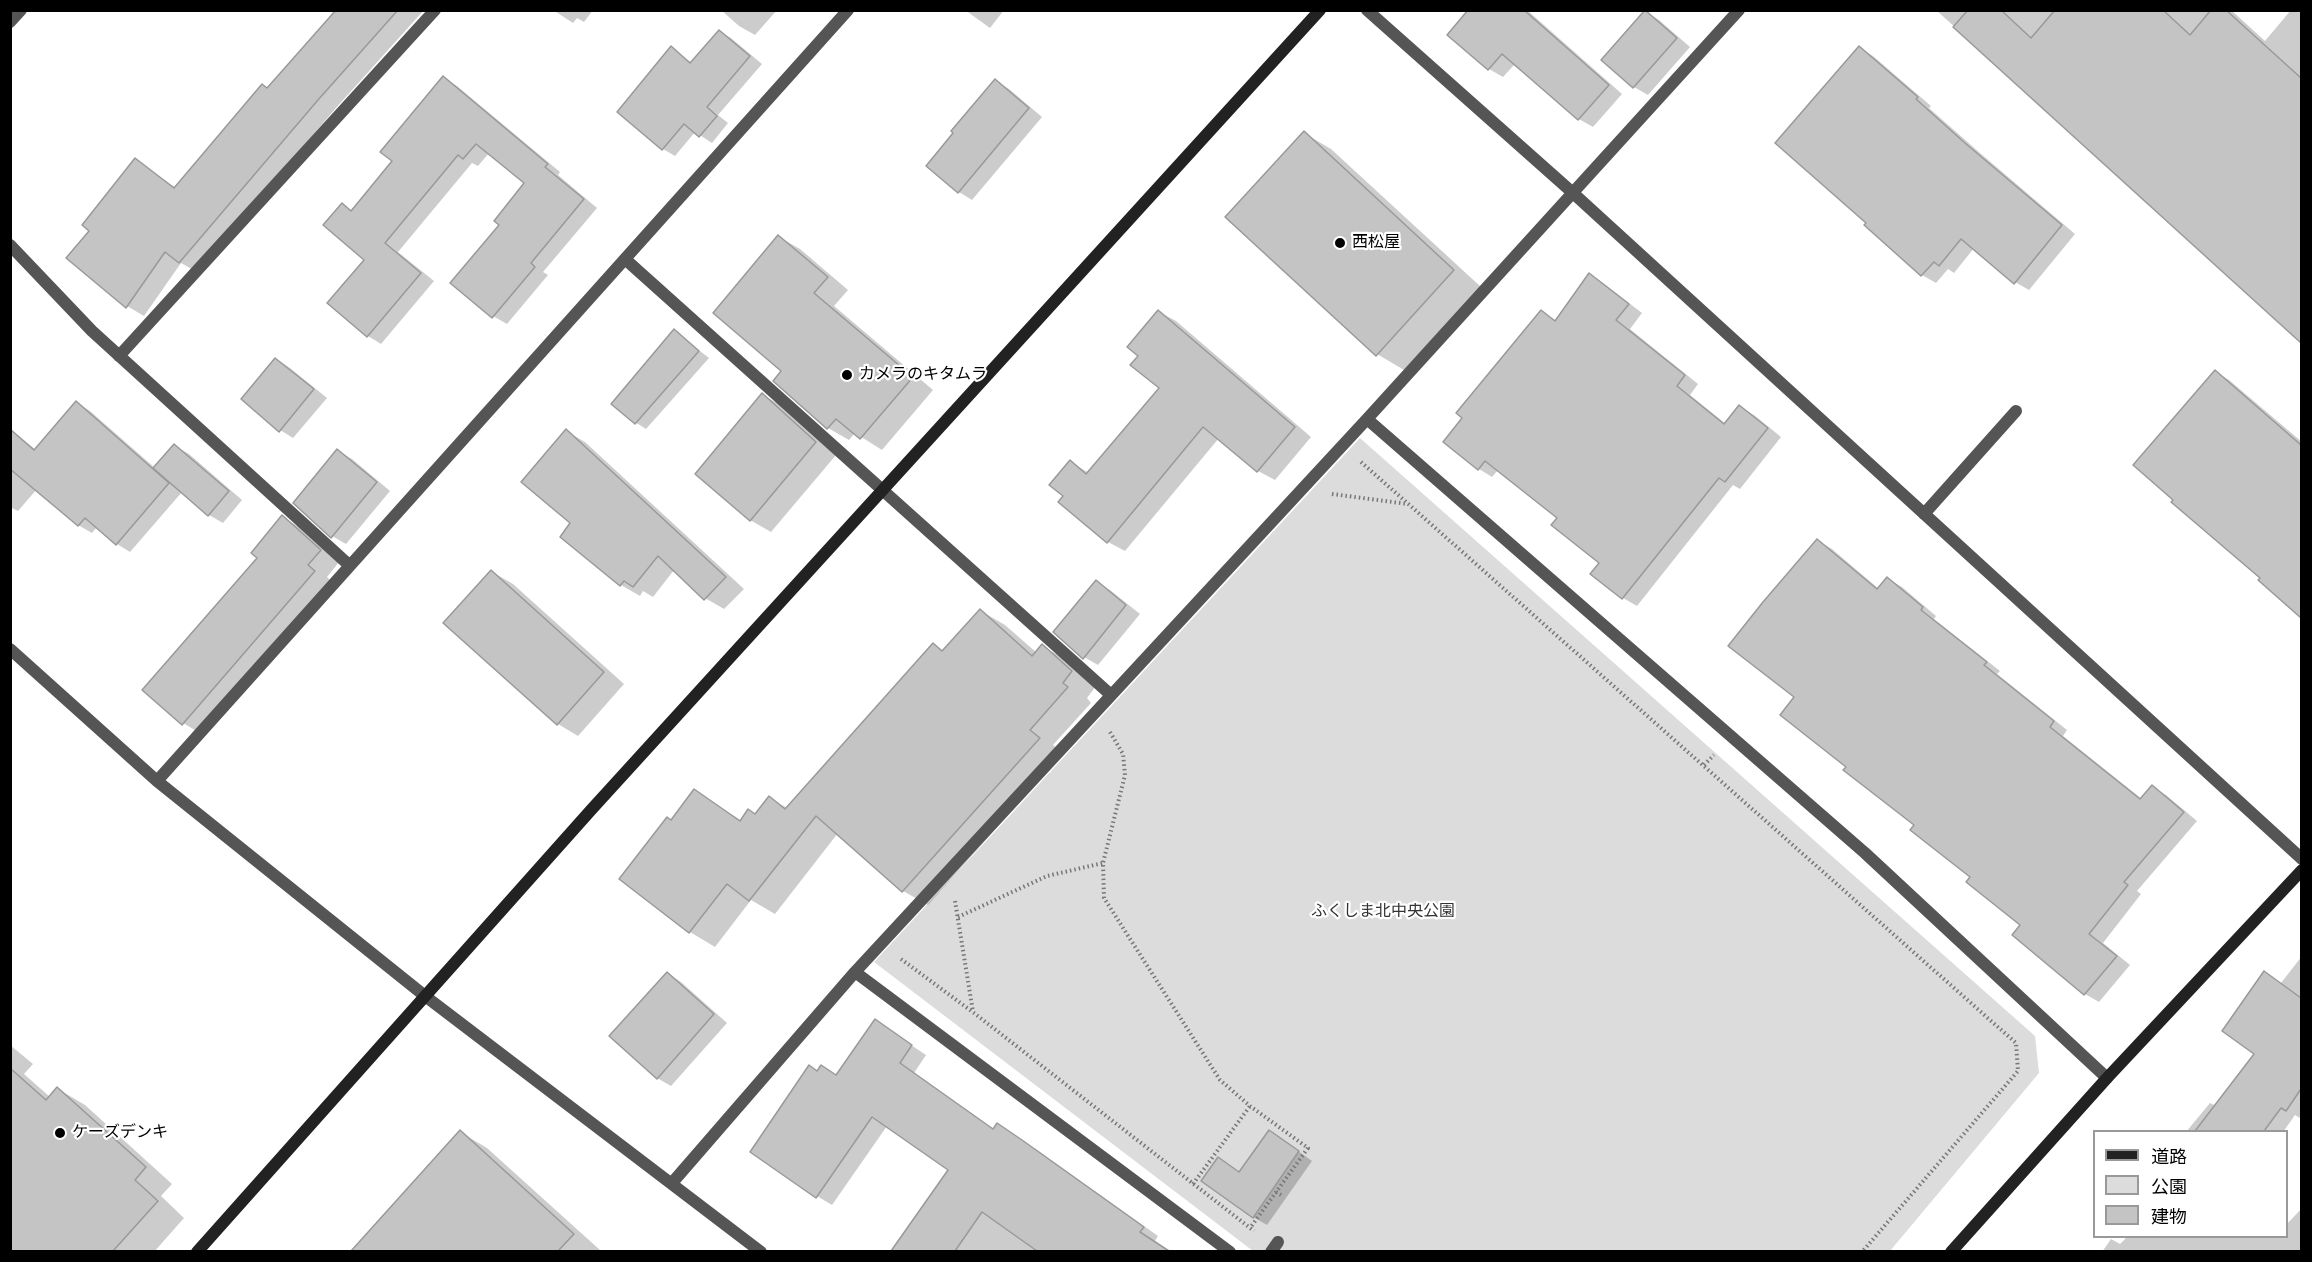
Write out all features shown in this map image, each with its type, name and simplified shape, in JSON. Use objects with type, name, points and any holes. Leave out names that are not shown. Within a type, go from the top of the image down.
[{"type":"street","points":[[10,22],[21,10]]},
{"type":"street","points":[[119,356],[435,10]]},
{"type":"street","points":[[157,781],[848,10]]},
{"type":"street","points":[[196,1251],[599,801],[1320,10]]},
{"type":"street","points":[[1367,10],[1573,193],[2301,859]]},
{"type":"street","points":[[672,1183],[855,972],[1367,418],[1739,10]]},
{"type":"street","points":[[10,245],[92,332],[349,566]]},
{"type":"street","points":[[625,259],[1111,695]]},
{"type":"street","points":[[1924,514],[2016,411]]},
{"type":"street","points":[[1367,418],[1865,853],[2107,1078]]},
{"type":"street","points":[[10,649],[157,781],[425,996],[761,1251]]},
{"type":"street","points":[[1951,1251],[2107,1078],[2301,870]]},
{"type":"street","points":[[855,972],[1230,1251]]},
{"type":"path","points":[[1353,469],[1359,461],[2016,1043],[2018,1071],[1862,1251]]},
{"type":"path","points":[[1339,486],[1332,494],[1408,504]]},
{"type":"path","points":[[1110,732],[1123,754],[1125,775],[1103,863],[1104,898],[1220,1080],[1250,1106],[1308,1148],[1250,1228]]},
{"type":"path","points":[[958,917],[1047,876],[1103,863]]},
{"type":"path","points":[[947,907],[955,898],[974,1013]]},
{"type":"path","points":[[907,949],[899,958],[974,1013],[1274,1247]]},
{"type":"path","points":[[1193,1184],[1250,1106]]},
{"type":"path","points":[[1276,1192],[1281,1196]]},
{"type":"green space","name":"ふくしま北中央公園","points":[[1360,438],[2035,1036],[2039,1073],[1890,1251],[1253,1251],[874,962]]},
{"type":"building","points":[[336,10],[398,10],[179,263],[165,252],[126,308],[66,258],[89,231],[82,225],[135,158],[174,188],[262,84],[267,88]]},
{"type":"building","points":[[1468,10],[1524,10],[1609,85],[1578,120],[1502,54],[1488,70],[1447,35]]},
{"type":"building","points":[[1645,10],[1677,38],[1633,88],[1601,60]]},
{"type":"building","points":[[1968,10],[2001,10],[2031,38],[2055,10],[2163,10],[2190,35],[2211,10],[2226,10],[2301,78],[2301,343],[1953,27]]},
{"type":"building","points":[[719,30],[750,56],[707,107],[717,116],[699,137],[684,124],[662,150],[617,112],[671,46],[690,63]]},
{"type":"building","points":[[1859,46],[1918,97],[1916,99],[1965,143],[2062,225],[2014,284],[1961,239],[1939,266],[1934,262],[1921,276],[1864,225],[1866,223],[1775,143]]},
{"type":"building","points":[[443,76],[548,164],[545,167],[584,199],[531,263],[535,267],[492,318],[450,283],[499,225],[494,221],[524,183],[476,144],[463,159],[458,155],[385,243],[421,273],[367,337],[327,303],[364,260],[323,225],[342,203],[351,211],[392,161],[380,152]]},
{"type":"building","points":[[995,79],[1029,108],[958,193],[926,166],[953,133],[951,131]]},
{"type":"building","name":"西松屋","points":[[1304,131],[1454,270],[1376,356],[1225,217]]},
{"type":"building","points":[[778,235],[828,277],[814,293],[913,377],[860,439],[836,419],[827,429],[773,381],[781,371],[713,313]]},
{"type":"building","points":[[1589,273],[1629,304],[1616,320],[1685,375],[1677,386],[1724,424],[1739,405],[1768,428],[1725,482],[1719,478],[1622,599],[1590,574],[1599,563],[1551,525],[1557,518],[1485,461],[1478,470],[1443,442],[1462,418],[1456,413],[1541,310],[1555,321]]},
{"type":"building","points":[[1158,310],[1295,427],[1257,472],[1203,427],[1107,543],[1058,502],[1063,496],[1049,485],[1070,460],[1086,474],[1159,388],[1130,365],[1138,356],[1127,347]]},
{"type":"building","points":[[674,329],[699,351],[635,424],[611,404]]},
{"type":"building","points":[[275,358],[314,389],[279,432],[241,399]]},
{"type":"building","points":[[2215,370],[2301,445],[2301,618],[2258,580],[2260,578],[2171,502],[2173,500],[2133,465]]},
{"type":"building","points":[[762,393],[816,442],[750,521],[695,474]]},
{"type":"building","points":[[76,401],[169,483],[116,545],[85,518],[78,526],[10,469],[10,429],[34,450]]},
{"type":"building","points":[[566,429],[726,577],[704,600],[658,556],[633,587],[624,581],[620,586],[560,537],[570,523],[521,482]]},
{"type":"building","points":[[174,444],[229,491],[208,516],[153,468]]},
{"type":"building","points":[[337,449],[377,482],[331,538],[293,503]]},
{"type":"building","points":[[282,515],[321,550],[308,565],[315,571],[182,725],[142,690],[257,558],[251,553]]},
{"type":"building","points":[[1817,539],[1877,589],[1887,577],[1923,607],[1921,610],[1987,662],[1984,665],[2054,721],[2050,727],[2140,799],[2152,785],[2184,812],[2124,882],[2128,885],[2089,934],[2117,956],[2084,995],[2012,935],[2020,925],[1966,882],[1970,877],[1910,830],[1914,825],[1843,770],[1846,767],[1780,715],[1794,697],[1728,646]]},
{"type":"building","points":[[491,570],[604,672],[557,725],[443,623]]},
{"type":"building","points":[[1096,580],[1126,605],[1083,659],[1053,632]]},
{"type":"building","points":[[980,609],[1032,656],[1042,644],[1072,671],[1063,683],[1068,687],[1030,730],[1040,738],[902,892],[816,816],[749,901],[727,884],[689,933],[619,879],[667,817],[671,820],[694,789],[740,821],[748,809],[755,814],[769,796],[785,809],[933,643],[942,651]]},
{"type":"building","points":[[2264,971],[2301,998],[2301,1089],[2286,1111],[2281,1108],[2265,1130],[2196,1130],[2254,1054],[2222,1031]]},
{"type":"building","points":[[667,972],[714,1014],[657,1079],[609,1036]]},
{"type":"building","points":[[875,1019],[912,1045],[900,1063],[993,1129],[997,1123],[1022,1140],[1144,1227],[1140,1232],[1169,1251],[1037,1251],[982,1212],[955,1251],[891,1251],[948,1170],[872,1117],[816,1198],[750,1152],[809,1065],[817,1071],[821,1065],[836,1075]]},
{"type":"building","name":"ケーズデンキ","points":[[10,1068],[46,1100],[57,1087],[146,1167],[135,1180],[158,1201],[113,1251],[10,1251]]},
{"type":"building","points":[[460,1130],[574,1234],[558,1251],[351,1251]]},
{"type":"building","points":[[1269,1130],[1299,1151],[1253,1218],[1201,1181],[1218,1157],[1239,1172]]},
{"type":"place","name":"西松屋","points":[[1340,243]]},
{"type":"place","name":"カメラのキタムラ","points":[[847,375]]},
{"type":"place","name":"ケーズデンキ","points":[[60,1133]]}]
